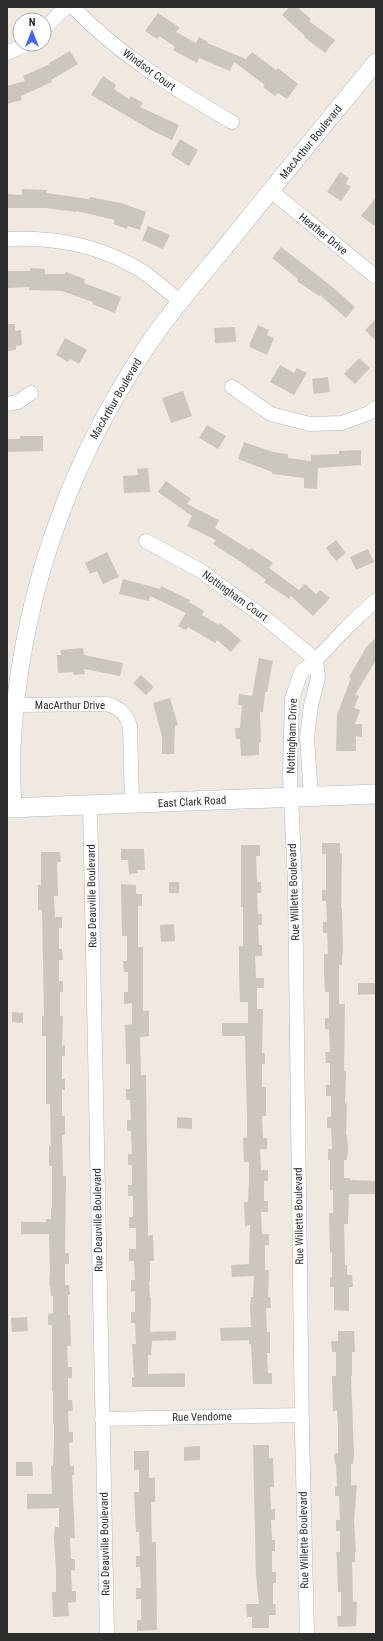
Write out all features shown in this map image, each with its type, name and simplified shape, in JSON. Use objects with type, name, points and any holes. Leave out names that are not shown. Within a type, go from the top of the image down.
[{"type":"main road","name":"East Clark Road","points":[[10,808],[376,794]]},
{"type":"street","points":[[52,21],[66,7]]},
{"type":"street","name":"Windsor Court","points":[[73,7],[88,22],[138,63],[175,89],[232,122]]},
{"type":"street","name":"MacArthur Boulevard","points":[[10,808],[12,749],[16,705],[29,617],[42,568],[72,484],[100,423],[141,354],[181,302],[376,62]]},
{"type":"street","name":"Heather Drive","points":[[271,191],[376,277]]},
{"type":"street","points":[[7,239],[33,238],[73,243],[105,252],[143,272],[181,302]]},
{"type":"street","points":[[232,387],[271,414],[310,424],[342,423],[369,413],[376,408]]},
{"type":"street","points":[[7,404],[18,402],[31,393]]},
{"type":"street","name":"Nottingham Court","points":[[146,541],[201,571],[269,621],[316,660]]},
{"type":"street","name":"Nottingham Drive","points":[[291,797],[290,736],[292,699],[300,672],[316,660],[348,626],[376,600]]},
{"type":"street","name":"Nottingham Drive","points":[[311,796],[307,738],[311,705],[318,678],[316,660]]},
{"type":"street","name":"MacArthur Drive","points":[[16,705],[106,704],[118,707],[126,714],[130,726],[132,804]]},
{"type":"street","name":"Rue Willette Boulevard","points":[[291,797],[295,882],[302,1415],[307,1634]]},
{"type":"street","name":"Rue Deauville Boulevard","points":[[90,805],[107,1634]]},
{"type":"street","name":"Rue Vendome","points":[[102,1419],[302,1415]]},
{"type":"building","points":[[289,7],[297,7],[311,19],[309,21],[335,40],[325,53],[304,37],[305,36],[282,15]]},
{"type":"building","points":[[158,13],[180,28],[176,32],[196,43],[199,37],[208,42],[207,43],[246,59],[252,52],[276,70],[278,68],[298,84],[287,99],[278,93],[275,96],[263,87],[265,85],[234,62],[230,71],[199,58],[197,63],[173,50],[175,47],[159,36],[157,39],[145,31]]},
{"type":"building","points":[[70,51],[78,64],[51,80],[52,82],[21,96],[22,100],[7,104],[7,86],[25,81],[23,76],[50,64],[49,63]]},
{"type":"building","points":[[103,76],[116,85],[114,89],[129,99],[131,96],[143,103],[140,107],[179,125],[172,140],[151,130],[91,95]]},
{"type":"building","points":[[180,139],[198,150],[189,166],[171,155]]},
{"type":"building","points":[[340,172],[349,178],[346,184],[351,187],[341,201],[327,192]]},
{"type":"building","points":[[22,189],[47,190],[46,193],[89,199],[90,197],[121,203],[146,212],[140,230],[128,226],[127,229],[113,224],[115,220],[76,211],[46,208],[7,208],[7,194],[22,195]]},
{"type":"building","points":[[376,197],[376,227],[361,216]]},
{"type":"building","points":[[148,226],[170,235],[163,249],[142,240]]},
{"type":"building","points":[[281,247],[330,285],[355,307],[346,318],[320,295],[319,296],[297,281],[298,279],[272,258]]},
{"type":"building","points":[[30,268],[45,269],[45,274],[65,274],[66,272],[85,279],[84,283],[121,297],[115,313],[92,304],[93,302],[62,291],[29,290],[29,287],[7,288],[7,271],[30,271]]},
{"type":"building","points":[[376,319],[376,341],[365,330]]},
{"type":"building","points":[[7,324],[15,324],[15,331],[21,330],[22,345],[16,346],[16,350],[7,351]]},
{"type":"building","points":[[258,325],[269,330],[267,335],[274,338],[267,355],[250,347],[250,343]]},
{"type":"building","points":[[235,327],[236,342],[215,343],[214,328]]},
{"type":"building","points":[[65,338],[87,350],[79,364],[70,359],[68,362],[56,355]]},
{"type":"building","points":[[359,358],[370,368],[355,384],[344,374]]},
{"type":"building","points":[[280,365],[294,373],[297,368],[307,373],[294,395],[270,382]]},
{"type":"building","points":[[328,377],[330,392],[314,394],[312,379]]},
{"type":"building","points":[[183,391],[192,416],[171,423],[162,398]]},
{"type":"building","points":[[207,425],[226,436],[218,449],[199,438]]},
{"type":"building","points":[[20,436],[43,436],[43,451],[7,452],[7,439],[20,439]]},
{"type":"building","points":[[244,442],[273,452],[288,454],[288,458],[311,461],[311,455],[339,454],[339,451],[361,450],[361,465],[318,468],[317,489],[304,488],[304,478],[272,474],[272,472],[238,459]]},
{"type":"building","points":[[148,468],[150,492],[124,493],[123,476],[138,475],[137,469]]},
{"type":"building","points":[[166,481],[191,499],[187,504],[219,520],[215,528],[250,550],[251,548],[273,563],[269,568],[299,590],[305,584],[316,594],[320,590],[330,598],[313,616],[291,596],[289,599],[264,582],[266,580],[213,544],[216,540],[187,526],[192,516],[158,492]]},
{"type":"building","points":[[336,540],[346,553],[336,561],[326,548]]},
{"type":"building","points":[[368,549],[374,562],[356,570],[350,557]]},
{"type":"building","points":[[107,552],[119,577],[103,584],[97,571],[90,574],[85,563]]},
{"type":"building","points":[[123,579],[160,589],[161,586],[190,600],[189,602],[204,611],[202,615],[219,625],[220,623],[241,640],[231,652],[217,640],[215,643],[188,627],[186,630],[178,626],[186,613],[150,596],[149,601],[119,594]]},
{"type":"building","points":[[376,638],[376,660],[355,695],[359,696],[354,708],[360,710],[355,724],[362,724],[362,737],[356,736],[356,751],[336,751],[337,715],[351,678],[349,677],[367,646]]},
{"type":"building","points":[[83,648],[84,655],[123,663],[120,676],[84,669],[85,674],[74,675],[73,672],[58,673],[57,655],[61,655],[61,650]]},
{"type":"building","points":[[259,658],[273,661],[267,692],[265,692],[263,712],[260,712],[261,742],[259,743],[259,755],[241,756],[240,739],[236,739],[235,728],[240,728],[242,705],[238,705],[239,694],[252,696]]},
{"type":"building","points":[[141,675],[154,687],[146,695],[133,683]]},
{"type":"building","points":[[170,698],[178,725],[175,726],[174,754],[162,754],[162,737],[153,703]]},
{"type":"building","points":[[322,843],[340,843],[340,853],[342,853],[341,908],[343,954],[342,965],[339,965],[339,1004],[345,1004],[344,1071],[346,1071],[345,1104],[347,1103],[346,1135],[348,1150],[347,1160],[344,1160],[344,1178],[350,1178],[350,1180],[376,1181],[376,1194],[349,1194],[348,1224],[344,1224],[345,1265],[347,1265],[347,1275],[352,1275],[353,1287],[349,1287],[349,1311],[334,1310],[334,1287],[330,1287],[330,1277],[332,1277],[332,1252],[330,1253],[329,1213],[333,1213],[333,1190],[330,1190],[330,1160],[328,1160],[328,1149],[332,1149],[331,1128],[327,1128],[327,1117],[331,1117],[331,1096],[326,1096],[326,1085],[330,1085],[330,1063],[326,1063],[325,1052],[330,1052],[329,1029],[325,1029],[325,1018],[329,1018],[329,992],[325,992],[324,973],[324,954],[328,954],[327,933],[323,933],[323,922],[327,922],[326,901],[322,901],[322,890],[326,890],[326,854],[322,854]]},
{"type":"building","points":[[241,845],[260,845],[260,856],[256,856],[257,882],[261,882],[261,893],[257,893],[258,914],[262,914],[262,925],[258,925],[259,945],[262,945],[262,956],[255,956],[256,978],[264,978],[264,988],[257,988],[257,1009],[263,1009],[262,1053],[265,1053],[265,1064],[262,1064],[262,1087],[266,1087],[266,1116],[262,1116],[263,1138],[267,1138],[267,1149],[260,1149],[261,1170],[268,1170],[268,1181],[264,1181],[264,1201],[268,1201],[268,1212],[261,1212],[262,1234],[269,1234],[269,1245],[265,1245],[265,1270],[269,1270],[268,1297],[270,1297],[271,1308],[266,1308],[267,1332],[270,1332],[270,1353],[267,1353],[268,1373],[272,1373],[272,1384],[253,1384],[251,1344],[249,1344],[249,1340],[221,1341],[220,1328],[251,1327],[250,1308],[251,1297],[253,1297],[254,1276],[232,1277],[231,1265],[249,1264],[250,1225],[245,1226],[244,1202],[248,1202],[249,1181],[249,1162],[244,1162],[243,1138],[247,1138],[245,1036],[222,1036],[222,1023],[248,1023],[248,1002],[240,1002],[239,946],[243,946],[243,907],[241,907]]},
{"type":"building","points":[[121,849],[144,849],[145,870],[137,870],[138,873],[129,874],[128,860],[121,860]]},
{"type":"building","points":[[41,852],[60,852],[61,862],[57,862],[58,896],[54,896],[55,917],[62,917],[62,928],[59,928],[59,949],[62,949],[63,960],[59,960],[59,981],[63,981],[63,992],[60,992],[60,1016],[63,1016],[62,1046],[65,1045],[65,1056],[62,1056],[62,1079],[65,1079],[65,1090],[62,1090],[62,1116],[65,1116],[65,1135],[62,1135],[63,1176],[66,1176],[65,1253],[69,1253],[69,1264],[65,1264],[65,1285],[69,1285],[70,1295],[68,1295],[68,1315],[70,1315],[71,1346],[67,1346],[68,1367],[72,1367],[72,1378],[68,1378],[68,1400],[72,1400],[73,1411],[68,1411],[69,1432],[73,1432],[73,1442],[69,1443],[70,1466],[74,1466],[74,1475],[72,1475],[75,1538],[70,1538],[71,1559],[75,1559],[75,1570],[71,1570],[72,1591],[76,1591],[76,1602],[68,1603],[69,1616],[53,1617],[52,1592],[56,1592],[54,1537],[55,1527],[59,1527],[59,1508],[27,1509],[27,1494],[52,1494],[51,1466],[53,1466],[54,1424],[52,1391],[52,1325],[48,1325],[48,1314],[53,1313],[53,1296],[51,1296],[50,1285],[49,1286],[49,1234],[21,1234],[21,1222],[46,1222],[46,1219],[51,1219],[52,1208],[52,1166],[49,1166],[49,1146],[51,1146],[50,1104],[46,1104],[46,1036],[42,1036],[42,1016],[44,1016],[42,910],[38,910],[38,885],[41,885]]},
{"type":"building","points":[[169,882],[179,882],[179,893],[169,893]]},
{"type":"building","points":[[121,884],[136,885],[136,894],[142,894],[142,906],[138,906],[138,947],[143,947],[143,1011],[149,1011],[149,1036],[140,1037],[141,1075],[146,1075],[148,1236],[153,1235],[154,1261],[150,1261],[150,1331],[176,1331],[176,1340],[152,1341],[151,1355],[148,1355],[148,1374],[185,1373],[185,1387],[132,1387],[132,1377],[134,1377],[132,1344],[136,1344],[135,1323],[131,1323],[131,1312],[135,1312],[135,1291],[131,1292],[131,1280],[135,1280],[134,1261],[129,1261],[129,1249],[136,1249],[136,1228],[129,1228],[129,1217],[133,1217],[133,1196],[128,1196],[128,1185],[132,1185],[132,1165],[128,1165],[128,1154],[132,1154],[131,1131],[127,1131],[127,1120],[131,1120],[130,1100],[126,1100],[126,1089],[130,1089],[130,1064],[126,1064],[125,1025],[132,1024],[132,1003],[124,1004],[124,992],[128,992],[128,972],[124,972],[123,961],[127,961],[127,936],[122,936]]},
{"type":"building","points":[[174,924],[175,941],[161,942],[160,925]]},
{"type":"building","points":[[358,983],[376,983],[376,994],[358,995]]},
{"type":"building","points":[[12,1012],[23,1013],[23,1023],[12,1022]]},
{"type":"building","points":[[177,1117],[192,1118],[192,1129],[177,1128]]},
{"type":"building","points":[[27,1317],[28,1331],[12,1332],[11,1318]]},
{"type":"building","points":[[338,1331],[354,1331],[355,1352],[352,1352],[351,1376],[354,1454],[353,1464],[351,1464],[351,1485],[357,1485],[354,1520],[356,1552],[355,1562],[352,1562],[353,1602],[357,1602],[356,1626],[338,1627],[337,1616],[341,1616],[341,1592],[338,1592],[336,1552],[340,1552],[340,1531],[336,1531],[336,1520],[340,1520],[339,1496],[335,1496],[335,1487],[337,1487],[334,1454],[338,1453],[338,1425],[337,1411],[333,1411],[332,1376],[336,1376],[336,1352],[332,1352],[331,1341],[338,1341]]},
{"type":"building","points":[[253,1445],[269,1445],[269,1458],[273,1458],[274,1487],[270,1487],[271,1509],[275,1509],[275,1520],[271,1520],[272,1540],[275,1540],[275,1551],[272,1551],[272,1572],[276,1572],[276,1583],[273,1583],[273,1604],[275,1604],[276,1615],[269,1615],[269,1628],[252,1628],[252,1617],[247,1617],[246,1604],[259,1604],[256,1576]]},
{"type":"building","points":[[200,1446],[200,1460],[184,1461],[184,1447]]},
{"type":"building","points":[[134,1451],[149,1451],[149,1478],[155,1478],[155,1502],[151,1502],[152,1542],[156,1542],[157,1630],[137,1631],[137,1620],[141,1620],[141,1599],[136,1599],[136,1588],[141,1588],[140,1567],[136,1567],[136,1556],[140,1556],[139,1532],[136,1532],[134,1492],[139,1492],[139,1470],[134,1470]]},
{"type":"building","points":[[16,1462],[32,1462],[33,1476],[16,1476]]}]
